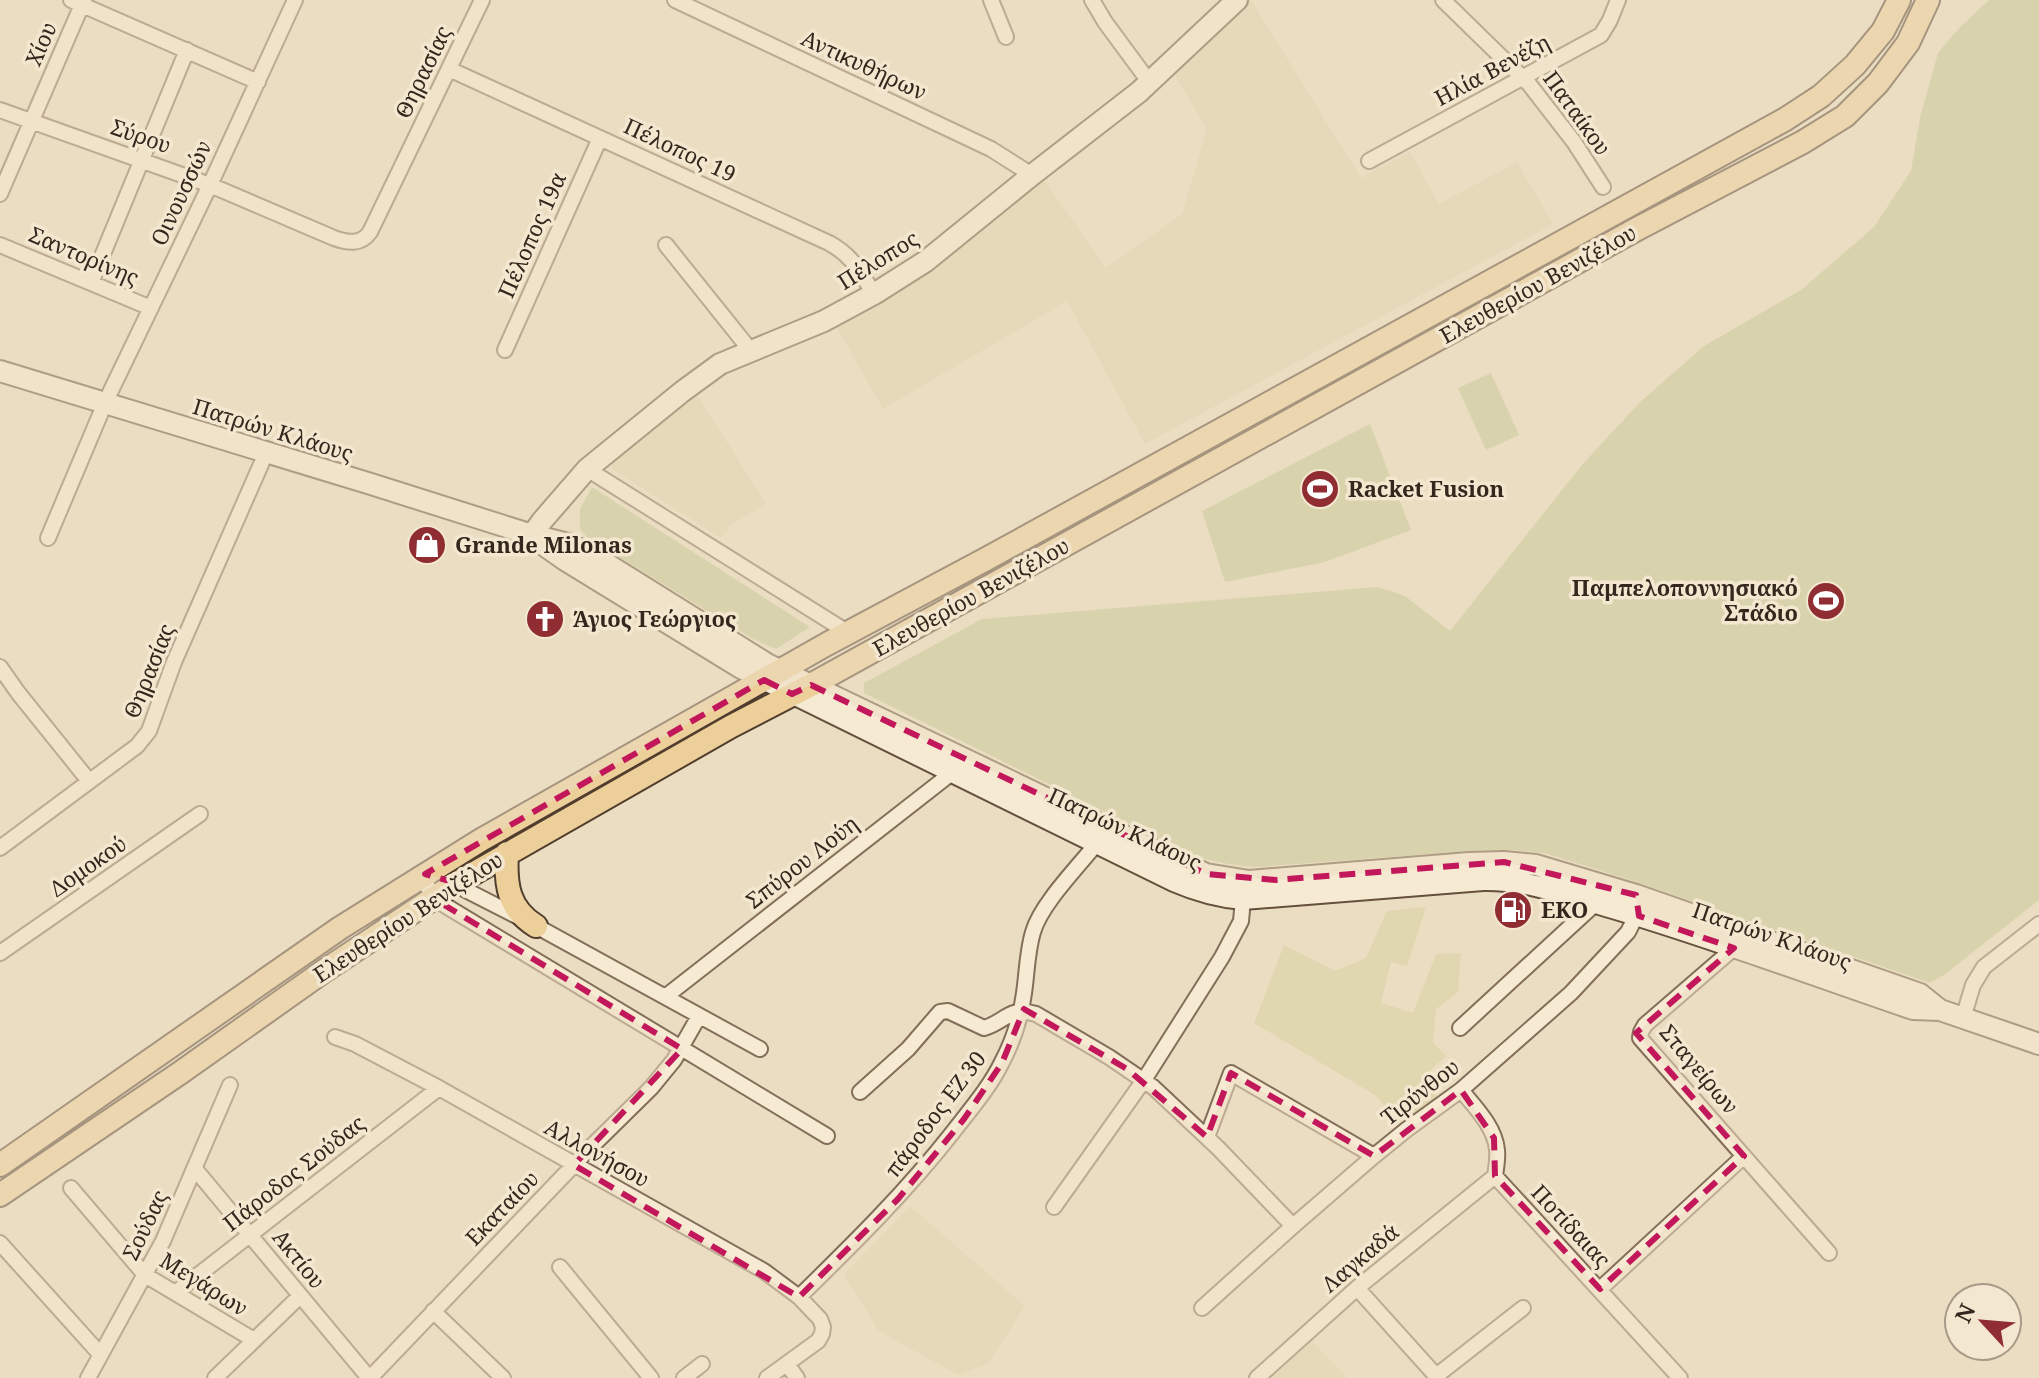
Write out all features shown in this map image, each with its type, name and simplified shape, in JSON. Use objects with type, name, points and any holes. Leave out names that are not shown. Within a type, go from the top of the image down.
[{"type":"main road","name":"Πέλοπος","points":[[532,535],[587,469],[705,375],[720,364],[824,321],[926,261],[1150,83],[1237,0]]},
{"type":"main road","name":"Ελευθερίου Βενιζέλου","points":[[0,1165],[340,928],[481,840],[847,632],[988,558],[1784,120],[1821,96],[1855,65],[1883,31],[1899,0]]},
{"type":"main road","name":"Ελευθερίου Βενιζέλου","points":[[0,1195],[435,897],[507,853],[730,727],[1637,229],[1803,142],[1845,116],[1878,83],[1908,43],[1928,0]]},
{"type":"main road","name":"Πατρών Κλάους","points":[[0,371],[585,551],[750,654],[772,675],[958,765],[1206,874],[1249,881],[1486,862],[1536,865],[1734,948],[1913,1009],[1940,1010],[2039,1044]]},
{"type":"main road","name":"Πατρών Κλάους","points":[[958,765],[1097,843],[1174,881],[1214,896],[1243,899],[1499,880],[1542,887],[1596,903],[1637,905],[1920,994],[1940,1010]]},
{"type":"main road","points":[[507,853],[509,894],[522,917],[536,926]]},
{"type":"street","name":"Οινουσσών","points":[[48,538],[105,403],[295,0]]},
{"type":"street","name":"Θηρασίας","points":[[354,242],[363,240],[370,232],[482,0]]},
{"type":"street","points":[[991,0],[1006,37]]},
{"type":"street","points":[[1092,0],[1150,83]]},
{"type":"street","name":"Παταίκου","points":[[1443,0],[1524,78],[1574,142],[1603,187]]},
{"type":"street","name":"Ηλία Βενέζη","points":[[1369,161],[1601,35],[1618,0]]},
{"type":"street","points":[[79,2],[258,82]]},
{"type":"street","name":"Χίου","points":[[0,194],[79,2]]},
{"type":"street","name":"Αντικυθήρων","points":[[683,2],[976,142],[1032,175]]},
{"type":"street","points":[[91,283],[187,50]]},
{"type":"street","name":"Πέλοπος 19","points":[[449,69],[839,249],[851,259],[874,294]]},
{"type":"street","name":"Σύρου","points":[[0,110],[143,159],[334,238],[354,242]]},
{"type":"street","name":"Πέλοπος 19α","points":[[505,350],[600,138]]},
{"type":"street","name":"Σαντορίνης","points":[[0,245],[151,308]]},
{"type":"street","points":[[666,245],[751,351]]},
{"type":"street","name":"Θηρασίας","points":[[1,844],[137,746],[149,731],[174,662],[266,453]]},
{"type":"street","points":[[587,469],[847,632]]},
{"type":"street","points":[[0,667],[89,781]]},
{"type":"street","name":"Σπύρου Λούη","points":[[665,997],[958,765]]},
{"type":"street","name":"Δομοκού","points":[[0,953],[200,814]]},
{"type":"street","name":"πάροδος ΕΖ 30","points":[[799,1297],[898,1199],[964,1119],[1002,1063],[1021,1011],[1029,951],[1036,925],[1046,907],[1097,843]]},
{"type":"street","points":[[425,874],[455,884],[536,926],[760,1049]]},
{"type":"street","points":[[425,874],[428,888],[435,897],[473,923],[827,1136]]},
{"type":"street","points":[[1054,1207],[1144,1080],[1236,932],[1241,921],[1243,899]]},
{"type":"street","points":[[1460,1028],[1596,903]]},
{"type":"street","name":"Τιρύνθου","points":[[1202,1308],[1374,1156],[1461,1090],[1571,993],[1622,939],[1637,905]]},
{"type":"street","points":[[1963,1018],[1973,985],[1984,967],[2039,924]]},
{"type":"street","name":"Σταγείρων","points":[[1734,948],[1645,1025],[1640,1038],[1829,1253]]},
{"type":"street","points":[[860,1092],[908,1049],[940,1012],[948,1011],[984,1028],[1021,1011],[1036,1014],[1144,1080],[1207,1137],[1293,1226]]},
{"type":"street","name":"Εκαταίου","points":[[370,1378],[667,1070],[699,1016]]},
{"type":"street","name":"Αλλονήσου","points":[[335,1037],[355,1044],[439,1088],[764,1271],[799,1297],[820,1319],[823,1327],[818,1341],[787,1364]]},
{"type":"street","points":[[1207,1137],[1231,1073],[1374,1156]]},
{"type":"street","name":"Σούδας","points":[[88,1378],[163,1241],[230,1085]]},
{"type":"street","name":"Πάροδος Σούδας","points":[[175,1293],[439,1088]]},
{"type":"street","points":[[1461,1090],[1493,1133],[1497,1151],[1495,1176]]},
{"type":"street","points":[[1600,1289],[1744,1156]]},
{"type":"street","name":"Ακτίου","points":[[195,1169],[370,1378]]},
{"type":"street","name":"Λαγκαδά","points":[[1257,1378],[1357,1288],[1495,1176]]},
{"type":"street","name":"Ποτίδαιας","points":[[1495,1176],[1680,1378]]},
{"type":"street","name":"Μεγάρων","points":[[71,1188],[145,1275],[254,1340]]},
{"type":"street","points":[[0,1243],[100,1354]]},
{"type":"street","points":[[560,1267],[651,1378]]},
{"type":"street","points":[[1357,1288],[1437,1377],[1523,1308]]},
{"type":"street","points":[[215,1378],[300,1296]]},
{"type":"street","points":[[433,1311],[503,1378]]},
{"type":"street","points":[[684,1378],[702,1364]]},
{"type":"street","points":[[767,1378],[787,1364],[797,1378]]},
{"type":"highlighted area","points":[[764,680],[792,694],[811,685],[1206,874],[1276,880],[1504,862],[1636,895],[1639,916],[1734,948],[1636,1033],[1744,1156],[1600,1289],[1495,1176],[1494,1138],[1461,1090],[1374,1156],[1231,1073],[1207,1137],[1127,1069],[1024,1009],[1002,1063],[964,1119],[898,1199],[799,1297],[574,1165],[682,1049],[441,903],[435,897],[456,883],[425,874]]},
{"type":"shaded area","points":[[1247,0],[1251,0],[1361,178],[1410,152],[1439,204],[1517,162],[1553,224],[1145,444],[1067,301],[883,409],[836,326],[897,293],[1042,177],[1106,268],[1182,214],[1207,129],[1172,71]]},
{"type":"shaded area","points":[[696,393],[766,504],[732,524],[721,538],[612,469],[611,459]]},
{"type":"shaded area","points":[[1426,907],[1407,966],[1391,962],[1381,1003],[1413,1013],[1436,954],[1461,953],[1458,992],[1436,1009],[1433,1043],[1446,1056],[1421,1079],[1440,1100],[1416,1117],[1402,1103],[1390,1112],[1375,1095],[1254,1023],[1284,945],[1335,971],[1366,958],[1387,911]]},
{"type":"shaded area","points":[[910,1206],[1025,1306],[988,1364],[958,1375],[879,1331],[844,1275]]},
{"type":"shaded area","points":[[1312,1341],[1347,1378],[1271,1378]]},
{"type":"green space","points":[[1989,0],[2039,0],[2039,900],[1944,975],[1930,983],[1544,853],[1470,851],[1258,867],[1208,860],[1192,855],[864,693],[864,683],[982,619],[1378,587],[1405,596],[1450,631],[1581,466],[1639,403],[1704,346],[1801,290],[1874,227],[1911,171],[1920,118],[1938,53]]},
{"type":"green space","points":[[1491,373],[1519,435],[1486,450],[1458,388]]},
{"type":"green space","name":"Racket Fusion","points":[[1370,424],[1411,530],[1325,562],[1225,582],[1202,511]]},
{"type":"green space","points":[[592,487],[810,627],[776,649],[753,639],[588,538],[580,529],[580,509]]},
{"type":"place","name":"Racket Fusion","points":[[1320,489]]},
{"type":"place","name":"Grande Milonas","points":[[427,545]]},
{"type":"place","name":"Παμπελοποννησιακό Στάδιο","points":[[1826,601]]},
{"type":"place","name":"Άγιος Γεώργιος","points":[[545,619]]},
{"type":"place","name":"EKO","points":[[1513,910]]}]
